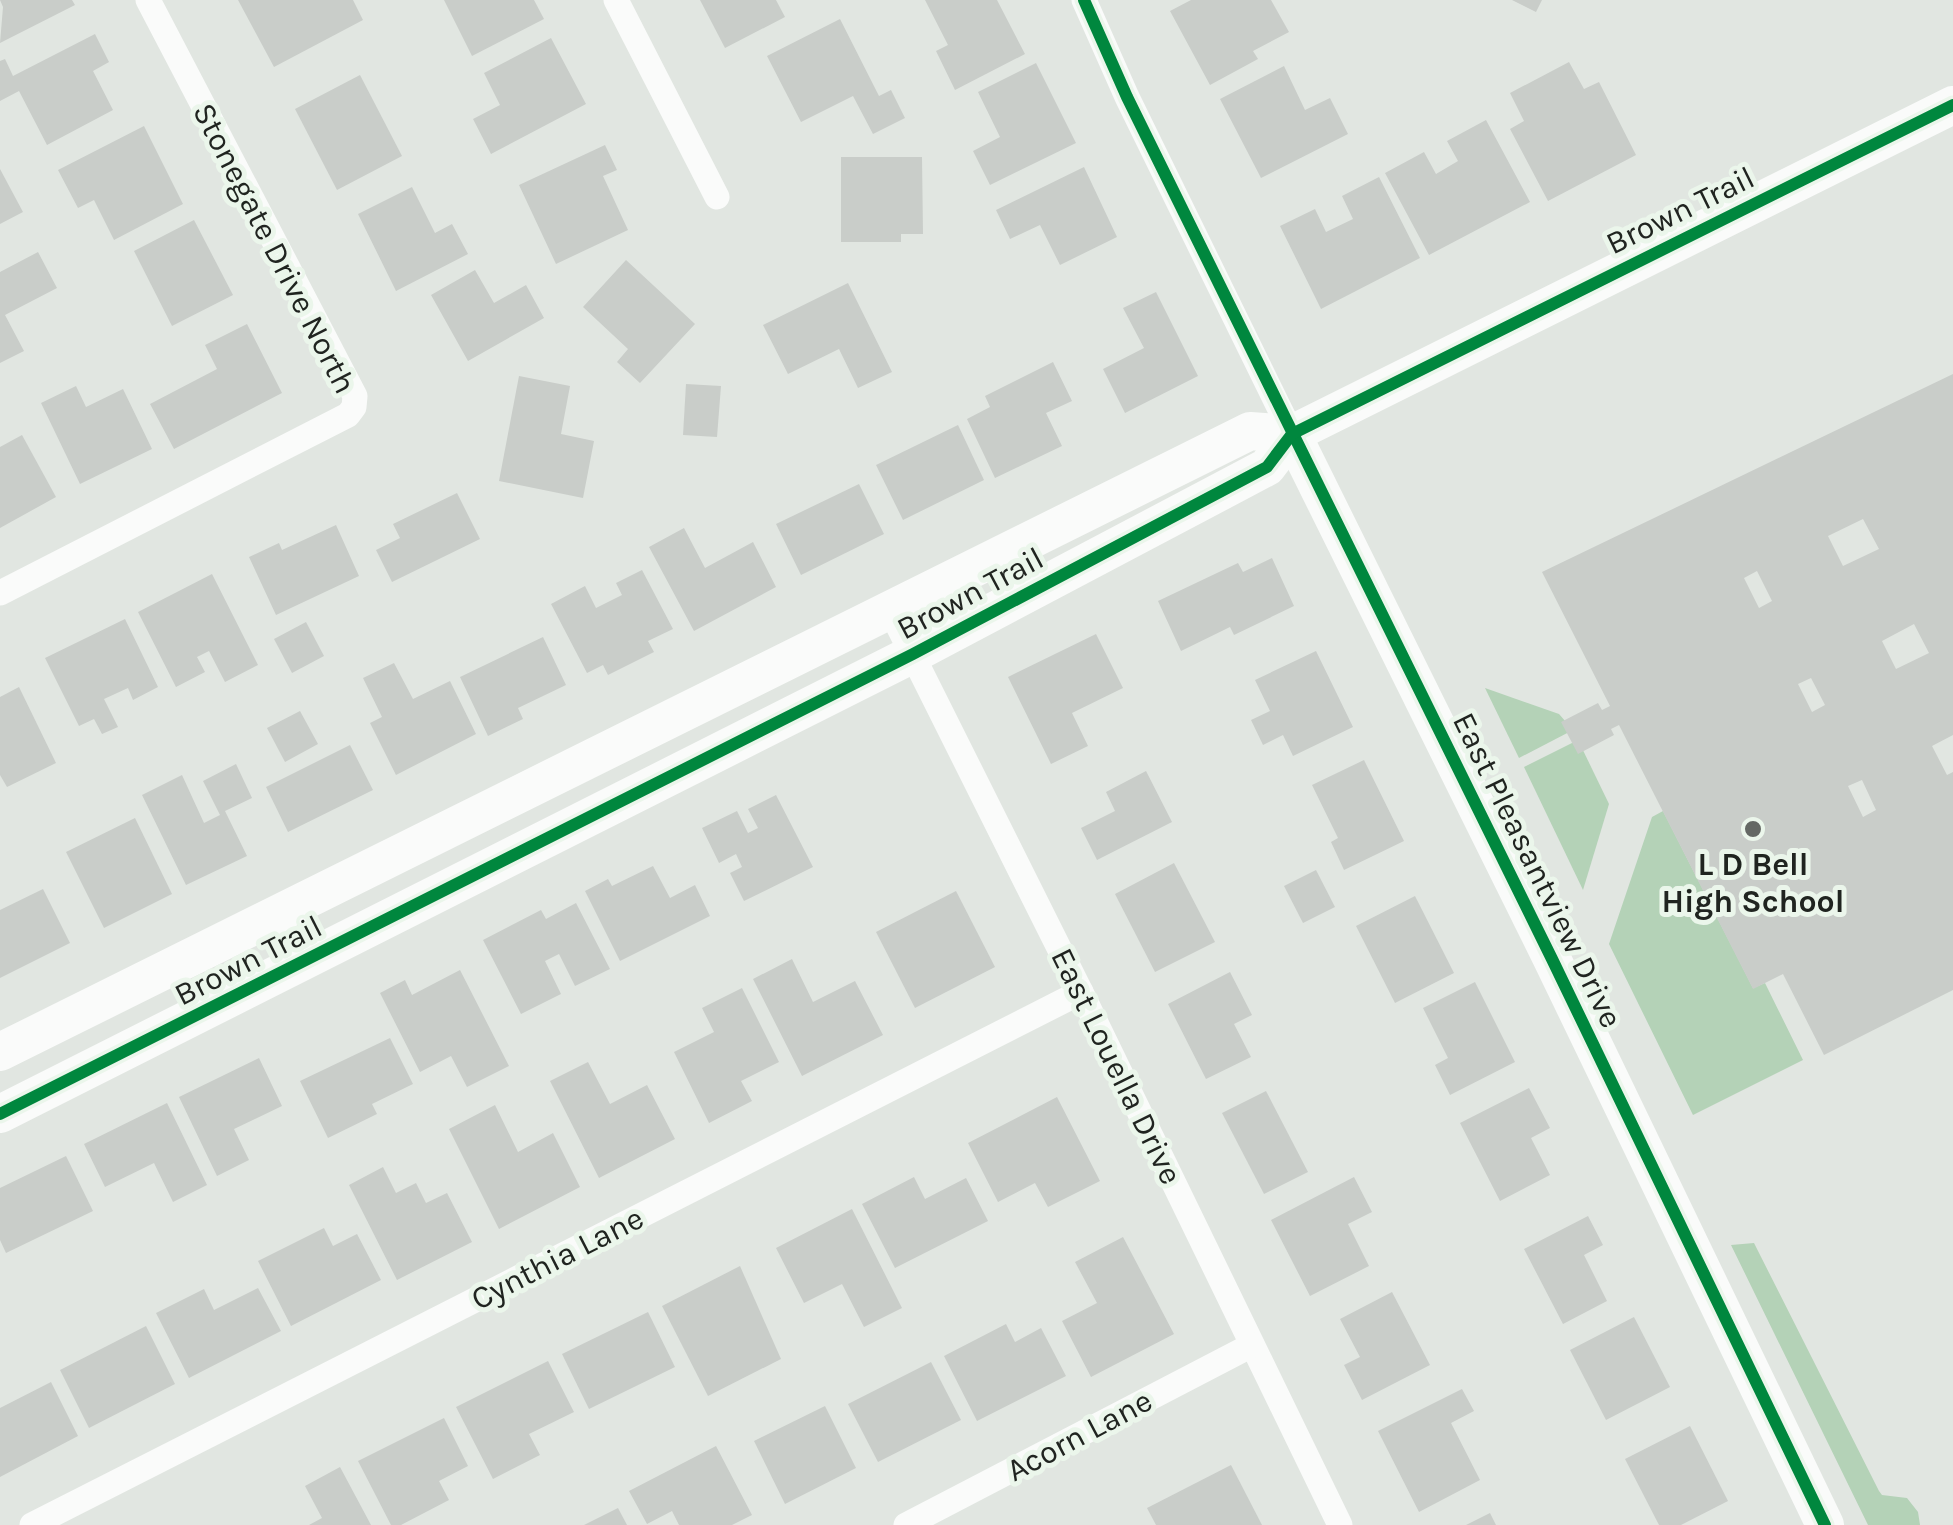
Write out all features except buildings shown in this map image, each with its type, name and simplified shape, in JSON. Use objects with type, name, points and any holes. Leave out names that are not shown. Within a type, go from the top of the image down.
[{"type":"street","name":"Stonegate Drive North","points":[[0,593],[348,416],[354,407],[355,396],[148,0]]},
{"type":"street","points":[[616,0],[717,197]]},
{"type":"street","name":"East Pleasantview Drive","points":[[1084,0],[1127,97],[1552,959],[1825,1525]]},
{"type":"street","name":"Brown Trail","points":[[0,1114],[913,654],[1267,467],[1292,434],[1953,105]]},
{"type":"street","name":"Brown Trail","points":[[0,1052],[1250,431],[1292,434]]},
{"type":"street","name":"East Louella Drive","points":[[890,610],[1082,992],[1340,1525]]},
{"type":"street","name":"Cynthia Lane","points":[[32,1525],[1082,992]]},
{"type":"street","points":[[117,994],[143,1044]]},
{"type":"street","name":"Acorn Lane","points":[[906,1525],[1252,1344]]},
{"type":"green space","points":[[1485,688],[1559,714],[1573,730],[1519,758]]},
{"type":"green space","points":[[1578,740],[1609,804],[1583,890],[1524,767]]},
{"type":"green space","points":[[1663,811],[1753,988],[1765,983],[1803,1060],[1693,1115],[1609,944],[1652,817]]},
{"type":"green space","points":[[1754,1243],[1879,1491],[1882,1495],[1907,1498],[1918,1512],[1920,1525],[1868,1525],[1731,1245]]},
{"type":"cycle path","points":[[1084,0],[1127,97],[1552,959],[1825,1525]]},
{"type":"cycle path","points":[[0,1114],[913,654],[1267,467],[1292,434],[1953,105]]},
{"type":"place","name":"L D Bell High School","points":[[1753,829]]}]
